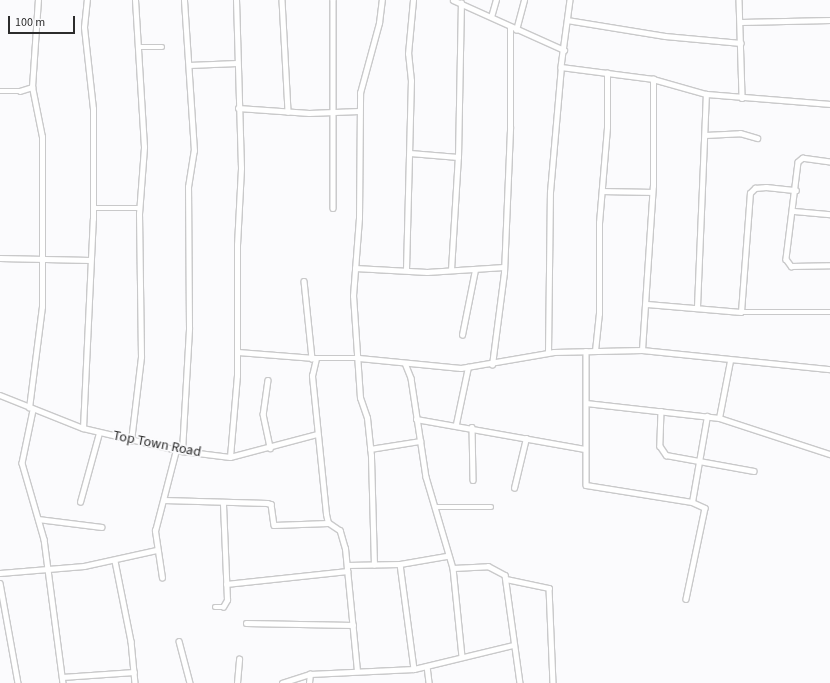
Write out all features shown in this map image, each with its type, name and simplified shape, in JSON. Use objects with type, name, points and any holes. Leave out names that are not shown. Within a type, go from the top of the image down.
[{"type":"street","points":[[38,0],[32,87],[42,137],[43,260],[40,334],[31,409],[22,463],[38,520],[48,569],[63,683]]},
{"type":"street","points":[[83,428],[90,323],[90,260],[93,208],[90,168],[93,109],[84,27],[87,0]]},
{"type":"street","points":[[131,441],[141,357],[139,208],[144,147],[135,0]]},
{"type":"street","points":[[182,451],[189,328],[188,187],[194,151],[184,0]]},
{"type":"street","points":[[230,457],[238,352],[237,245],[241,168],[238,108],[236,0]]},
{"type":"street","points":[[282,0],[288,112]]},
{"type":"street","points":[[333,0],[335,112],[333,208]]},
{"type":"street","points":[[374,565],[370,449],[367,418],[360,398],[359,358],[353,296],[359,111],[362,79],[380,23],[382,0]]},
{"type":"street","points":[[406,270],[410,153],[408,54],[413,0]]},
{"type":"street","points":[[453,0],[516,30],[564,50]]},
{"type":"street","points":[[467,6],[468,0]]},
{"type":"street","points":[[491,17],[496,0]]},
{"type":"street","points":[[516,30],[524,0]]},
{"type":"street","points":[[548,353],[550,192],[561,67],[570,0]]},
{"type":"street","points":[[739,0],[741,22],[742,98]]},
{"type":"street","points":[[451,270],[458,157],[461,4]]},
{"type":"street","points":[[567,20],[665,36],[741,43]]},
{"type":"street","points":[[741,22],[830,20]]},
{"type":"street","points":[[492,365],[504,267],[510,127],[510,27]]},
{"type":"street","points":[[138,47],[162,47]]},
{"type":"street","points":[[189,65],[238,62]]},
{"type":"street","points":[[561,67],[653,80],[706,94],[830,104]]},
{"type":"street","points":[[595,351],[599,314],[598,223],[603,191],[607,73]]},
{"type":"street","points":[[642,350],[647,304],[652,192],[653,80]]},
{"type":"street","points":[[0,91],[20,91],[32,87]]},
{"type":"street","points":[[696,307],[706,94]]},
{"type":"street","points":[[238,108],[288,112],[359,111]]},
{"type":"street","points":[[705,135],[740,134],[757,138]]},
{"type":"street","points":[[410,153],[458,157]]},
{"type":"street","points":[[830,162],[800,159],[786,262],[791,266],[830,264]]},
{"type":"street","points":[[741,312],[750,194],[755,188],[766,187],[796,190]]},
{"type":"street","points":[[603,191],[652,192]]},
{"type":"street","points":[[93,208],[139,208]]},
{"type":"street","points":[[794,211],[830,214]]},
{"type":"street","points":[[0,258],[90,260]]},
{"type":"street","points":[[355,268],[475,270],[504,267]]},
{"type":"street","points":[[462,335],[475,270]]},
{"type":"street","points":[[304,281],[314,358],[312,365],[317,434],[328,523]]},
{"type":"street","points":[[647,304],[741,312],[830,312]]},
{"type":"street","points":[[238,352],[314,358],[359,358],[468,367],[492,365],[548,353],[642,350],[730,361],[830,369]]},
{"type":"street","points":[[586,351],[584,480],[588,488],[692,502],[702,505],[705,512],[686,599]]},
{"type":"street","points":[[719,418],[730,361]]},
{"type":"street","points":[[405,363],[411,378],[426,477],[437,506],[446,556],[453,568],[462,656]]},
{"type":"street","points":[[456,424],[468,367]]},
{"type":"street","points":[[268,380],[263,414],[270,448]]},
{"type":"street","name":"Top Town Road","points":[[0,395],[31,409],[99,433],[176,450],[230,457],[270,448],[317,434]]},
{"type":"street","points":[[586,403],[719,418],[830,454]]},
{"type":"street","points":[[661,411],[662,452],[699,462],[754,471]]},
{"type":"street","points":[[692,502],[706,416]]},
{"type":"street","points":[[416,418],[456,424],[584,449]]},
{"type":"street","points":[[472,427],[473,480]]},
{"type":"street","points":[[80,502],[99,433]]},
{"type":"street","points":[[514,488],[526,438]]},
{"type":"street","points":[[370,449],[420,441]]},
{"type":"street","points":[[162,578],[157,550],[156,524],[164,500],[176,450]]},
{"type":"street","points":[[164,500],[270,504],[274,524],[328,523],[340,531],[347,568],[357,671]]},
{"type":"street","points":[[215,607],[226,604],[222,503]]},
{"type":"street","points":[[437,506],[491,507]]},
{"type":"street","points":[[38,520],[101,527]]},
{"type":"street","points":[[0,573],[115,561],[157,550]]},
{"type":"street","points":[[226,584],[347,568],[400,564],[446,556]]},
{"type":"street","points":[[115,561],[135,683]]},
{"type":"street","points":[[400,564],[414,669]]},
{"type":"street","points":[[453,568],[495,567],[506,579],[549,588],[553,683]]},
{"type":"street","points":[[506,579],[513,645],[520,683]]},
{"type":"street","points":[[0,583],[18,683]]},
{"type":"street","points":[[246,623],[353,625]]},
{"type":"street","points":[[179,641],[190,683]]},
{"type":"street","points":[[282,683],[310,674],[414,669],[462,656],[513,645]]},
{"type":"street","points":[[237,683],[239,659]]},
{"type":"street","points":[[427,666],[429,683]]},
{"type":"street","points":[[62,677],[134,672]]},
{"type":"street","points":[[309,683],[310,674]]}]
